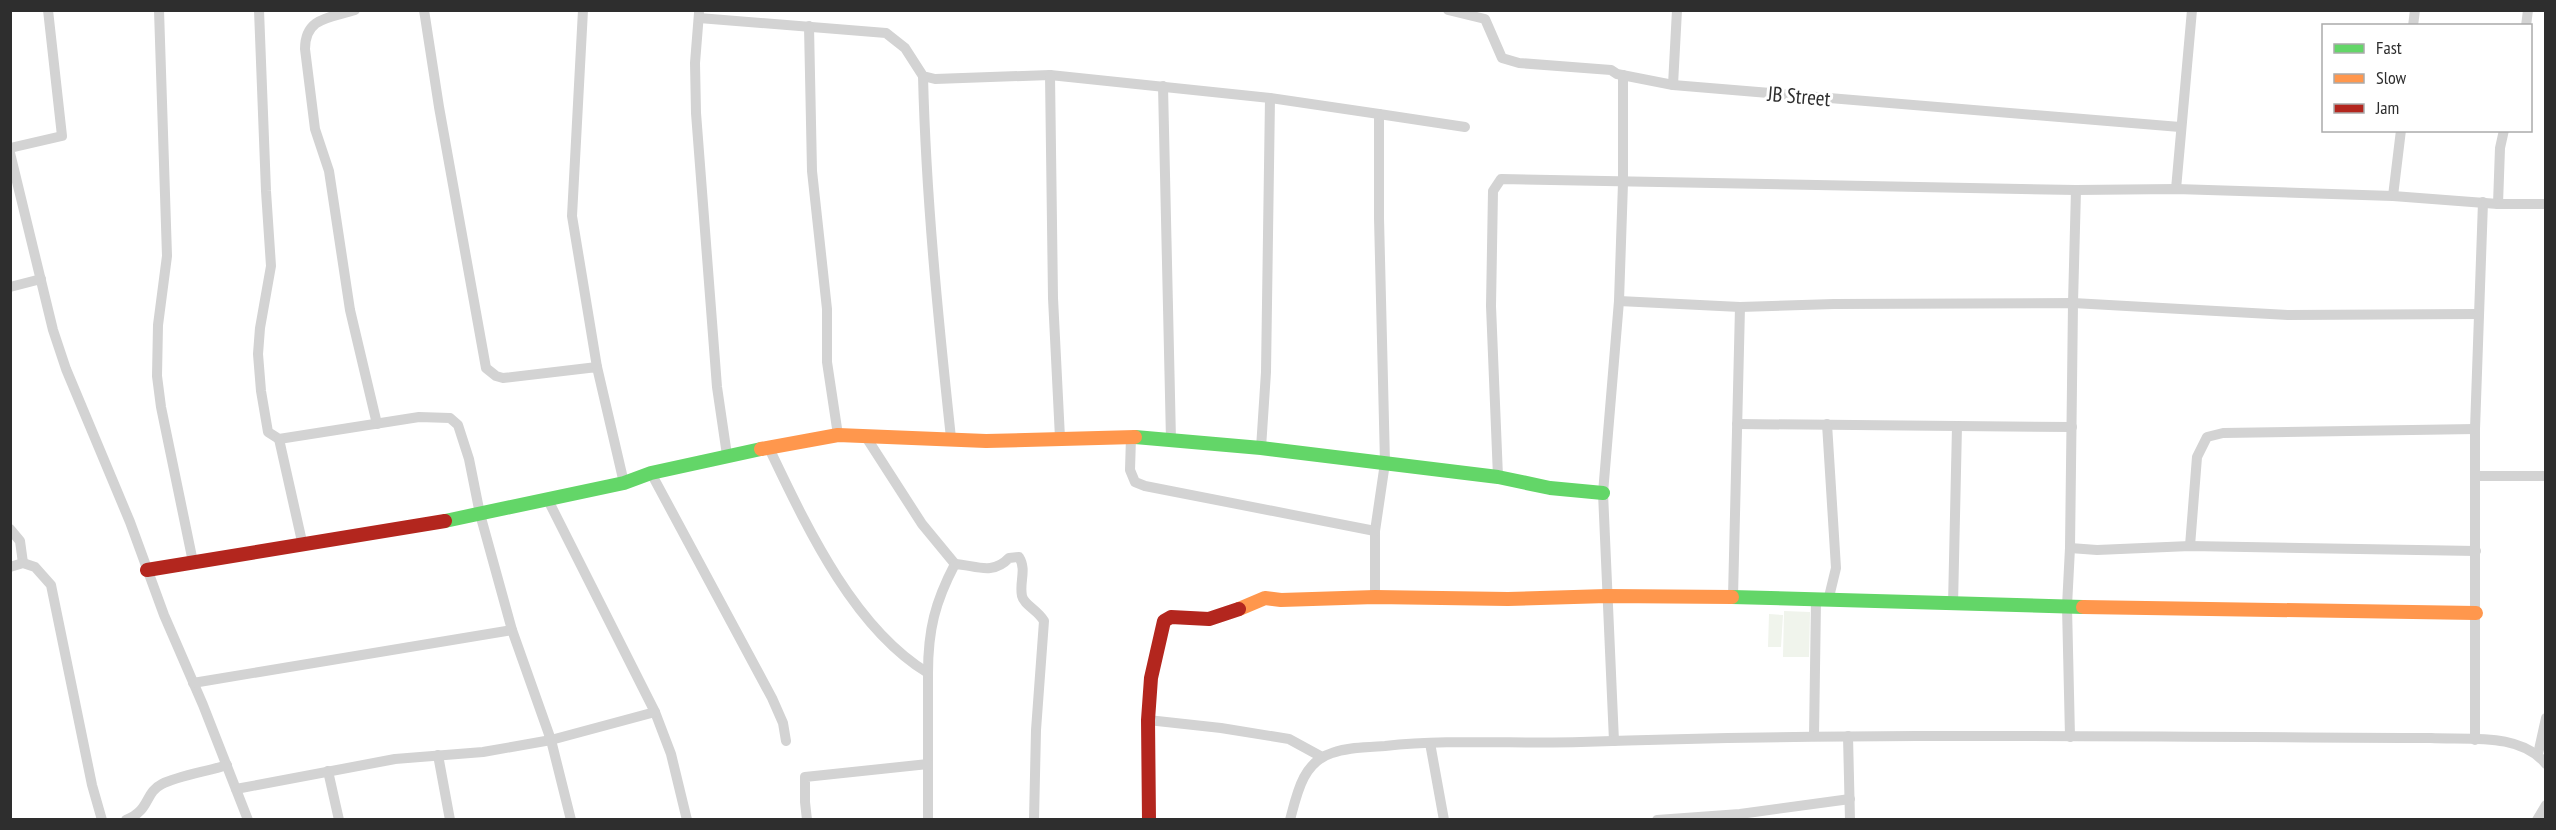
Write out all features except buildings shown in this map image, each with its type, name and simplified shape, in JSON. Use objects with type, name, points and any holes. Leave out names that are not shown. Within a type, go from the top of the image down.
[{"type":"street","points":[[10,148],[62,136],[48,10]]},
{"type":"street","points":[[159,10],[167,256],[158,325],[157,376],[161,407],[193,562]]},
{"type":"street","points":[[259,10],[271,266],[260,327],[258,354],[268,432],[279,439],[419,417],[450,418],[458,425],[512,630],[551,740],[571,819]]},
{"type":"street","points":[[355,10],[316,22],[305,36],[305,49],[315,129],[329,171],[350,309],[377,424]]},
{"type":"street","points":[[424,10],[438,107],[486,368],[496,376],[503,378],[597,367]]},
{"type":"street","points":[[583,10],[572,216],[597,367],[624,483]]},
{"type":"street","name":"JB Street","points":[[1448,10],[1485,19],[1502,58],[1519,63],[1611,70],[1623,75],[1673,85],[2180,127]]},
{"type":"street","points":[[1673,85],[1677,10]]},
{"type":"street","points":[[2176,189],[2192,10]]},
{"type":"street","points":[[727,454],[717,387],[696,113],[695,63],[699,14],[886,33],[904,48],[923,76],[925,158],[934,275],[951,438]]},
{"type":"street","points":[[809,26],[812,171],[827,309],[827,362],[838,435]]},
{"type":"street","points":[[923,76],[935,79],[1050,75],[1270,98],[1465,127]]},
{"type":"street","points":[[1050,75],[1053,298],[1060,438]]},
{"type":"street","points":[[1614,741],[1603,493],[1618,301],[1623,183],[1623,75]]},
{"type":"street","points":[[1163,86],[1171,440]]},
{"type":"street","points":[[1261,448],[1266,372],[1270,98]]},
{"type":"street","points":[[1375,597],[1375,531],[1385,463],[1379,114]]},
{"type":"street","points":[[2394,196],[2401,132]]},
{"type":"street","points":[[2498,204],[2500,148],[2504,132]]},
{"type":"street","points":[[10,153],[12,169],[53,330],[66,369],[130,522],[147,570],[248,819]]},
{"type":"street","points":[[1498,477],[1491,306],[1493,191],[1501,179],[2076,190],[2176,189],[2394,196],[2498,204],[2546,204]]},
{"type":"street","points":[[2070,737],[2067,606],[2076,190]]},
{"type":"street","points":[[2475,740],[2477,476],[2475,429],[2484,202]]},
{"type":"street","points":[[10,287],[41,279]]},
{"type":"street","points":[[1618,301],[1740,307],[1834,304],[2073,303],[2288,315],[2478,314]]},
{"type":"street","points":[[1733,597],[1740,307]]},
{"type":"street","points":[[1737,424],[2072,427]]},
{"type":"street","points":[[1814,736],[1822,601],[1836,568],[1827,424]]},
{"type":"street","points":[[1953,605],[1957,426]]},
{"type":"street","points":[[2190,546],[2197,457],[2207,437],[2223,433],[2475,429]]},
{"type":"street","points":[[147,570],[303,546],[480,514],[624,483],[651,473],[727,454],[838,435],[986,441],[1131,437],[1171,440],[1385,463],[1498,477],[1550,488],[1603,493]]},
{"type":"street","points":[[866,436],[922,525],[955,564],[989,570],[1002,565],[1009,558],[1019,557],[1023,564],[1022,596],[1026,604],[1039,612],[1044,621],[1036,730],[1034,819]]},
{"type":"street","points":[[1131,437],[1130,471],[1135,482],[1145,486],[1375,531]]},
{"type":"street","points":[[279,439],[303,546]]},
{"type":"street","points":[[768,446],[808,530],[831,569],[885,640],[905,660],[928,673]]},
{"type":"street","points":[[651,473],[772,698],[783,723],[786,741]]},
{"type":"street","points":[[2477,476],[2546,476]]},
{"type":"street","points":[[547,498],[656,712],[671,754],[687,819]]},
{"type":"street","points":[[10,529],[20,541],[23,563]]},
{"type":"street","points":[[2070,548],[2097,550],[2190,546],[2476,552]]},
{"type":"street","points":[[10,567],[23,563],[35,567],[51,585],[92,785],[102,819]]},
{"type":"street","points":[[928,819],[928,646],[932,620],[940,593],[955,564]]},
{"type":"street","points":[[1149,819],[1148,720],[1151,678],[1164,621],[1167,618],[1209,619],[1265,598],[1281,600],[1375,597],[1508,599],[1607,596],[1733,597],[1953,605],[2476,614]]},
{"type":"street","points":[[193,683],[512,630]]},
{"type":"street","points":[[236,789],[395,759],[483,752],[551,740],[656,712]]},
{"type":"street","points":[[2538,754],[2546,718]]},
{"type":"street","points":[[1148,720],[1221,728],[1289,739],[1322,757]]},
{"type":"street","points":[[1290,819],[1299,787],[1308,769],[1322,757],[1346,750],[1430,743],[1814,736],[2431,738],[2511,743],[2538,754],[2546,764]]},
{"type":"street","points":[[1848,736],[1850,819]]},
{"type":"street","points":[[1430,743],[1444,819]]},
{"type":"street","points":[[438,755],[450,819]]},
{"type":"street","points":[[807,819],[805,777],[928,764]]},
{"type":"street","points":[[126,819],[138,815],[144,809],[153,790],[162,783],[227,765]]},
{"type":"street","points":[[328,771],[339,819]]},
{"type":"street","points":[[1657,819],[1740,814],[1850,799]]},
{"type":"street","points":[[2537,819],[2546,805]]},
{"type":"shaded area","points":[[1784,611],[1810,612],[1809,657],[1783,657]]},
{"type":"shaded area","points":[[1769,614],[1783,615],[1781,647],[1768,647]]},
{"type":"traffic: fast","points":[[1135,437],[1261,448],[1498,477],[1550,488],[1603,493]]},
{"type":"traffic: fast","points":[[445,521],[624,483],[651,473],[761,449]]},
{"type":"traffic: fast","points":[[1732,597],[2083,607]]},
{"type":"traffic: slow","points":[[761,449],[838,435],[986,441],[1135,437]]},
{"type":"traffic: slow","points":[[1239,609],[1265,598],[1281,600],[1375,597],[1508,599],[1607,596],[1732,597]]},
{"type":"traffic: slow","points":[[2083,607],[2476,613]]},
{"type":"traffic: jam","points":[[147,570],[445,521]]},
{"type":"traffic: jam","points":[[1149,820],[1148,720],[1151,678],[1164,621],[1171,617],[1209,619],[1239,609]]}]
